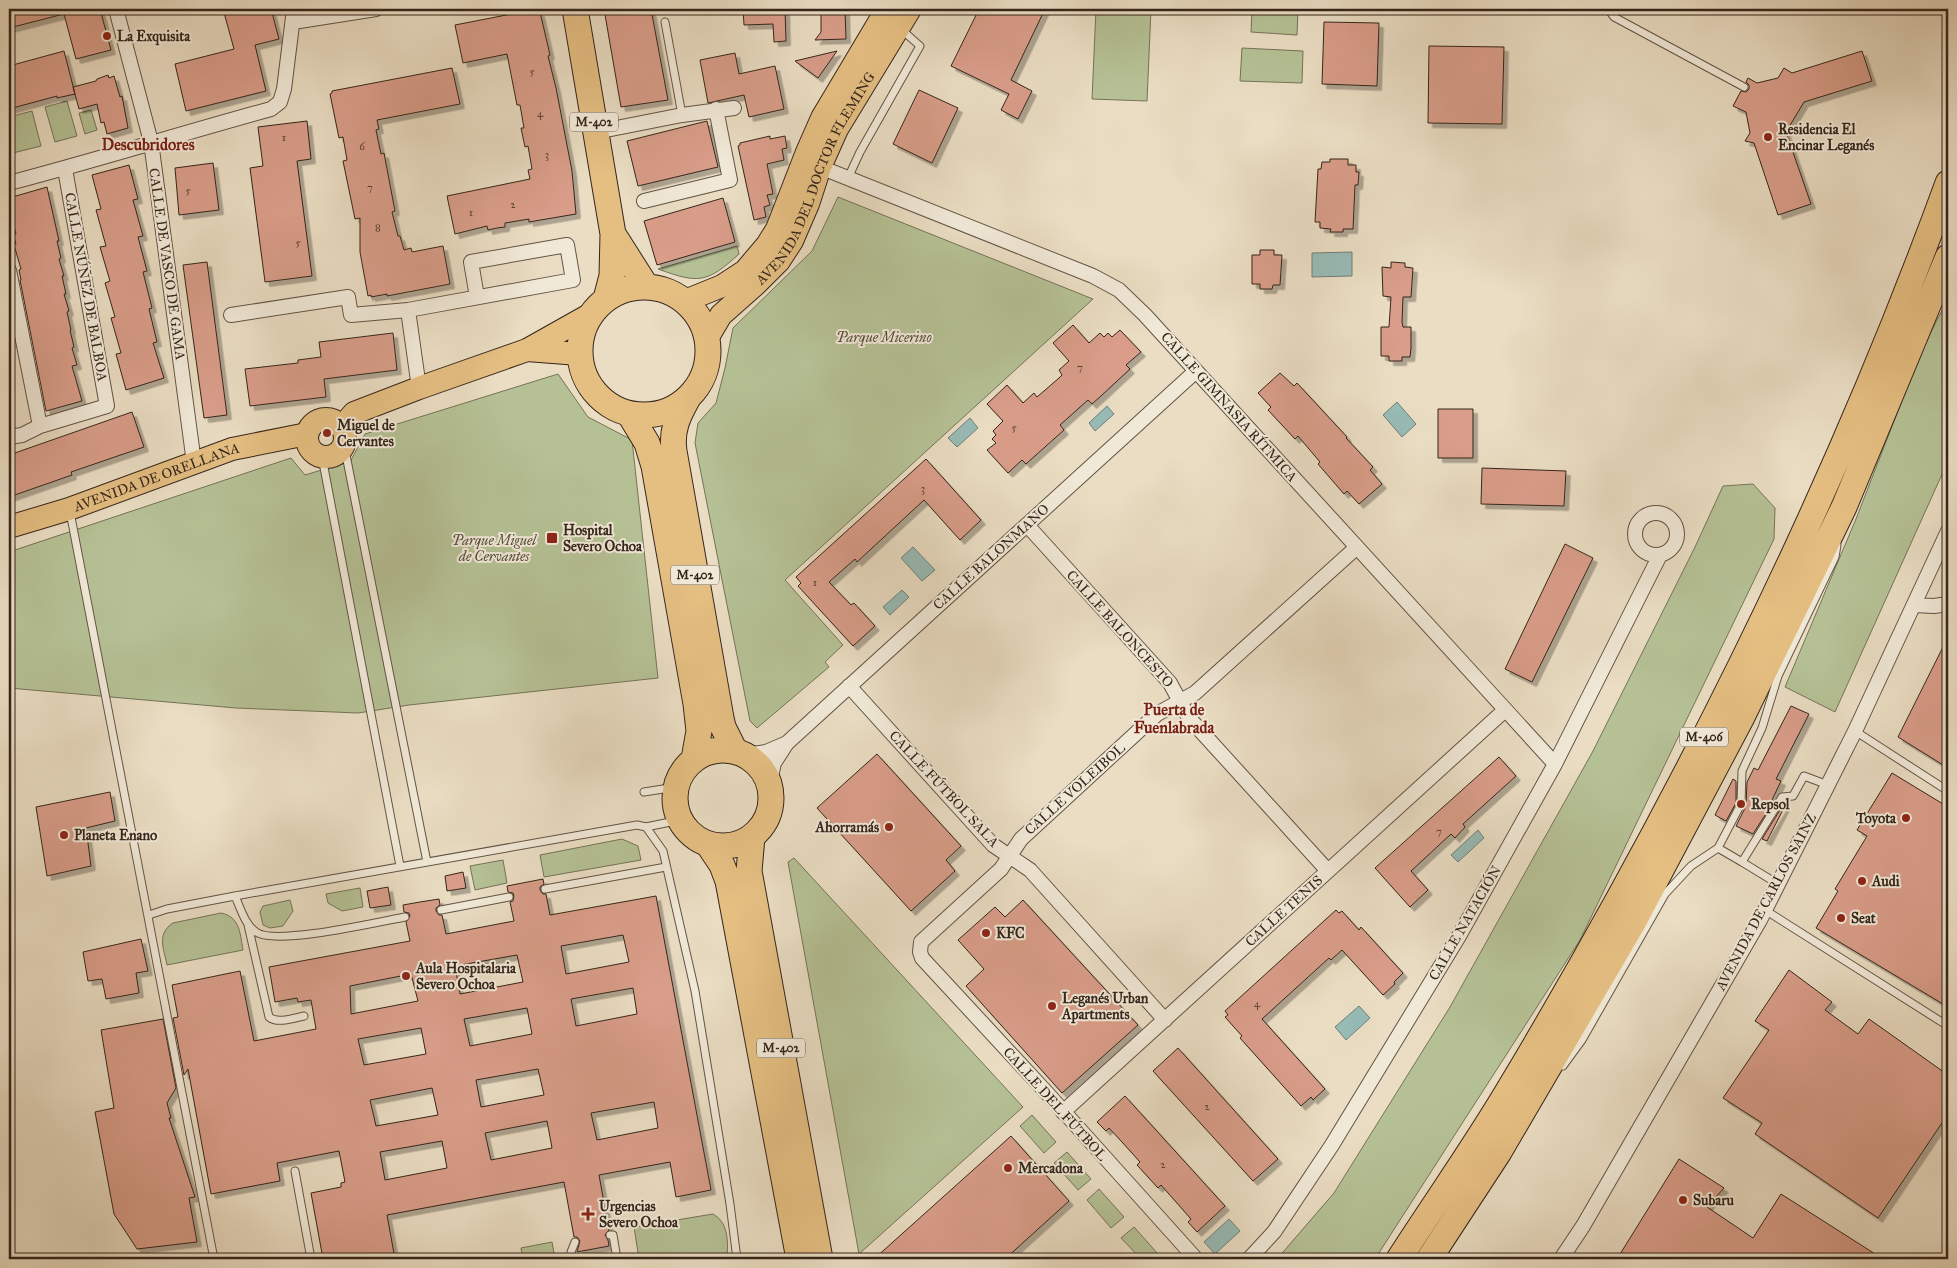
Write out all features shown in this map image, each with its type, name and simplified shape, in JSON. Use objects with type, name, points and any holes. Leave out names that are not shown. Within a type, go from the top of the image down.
[{"type":"highway","name":"M-402","points":[[575,9],[613,234]]},
{"type":"highway","name":"M-406","points":[[1399,1259],[1506,1093],[1610,916],[1719,708],[1822,496],[1915,274],[1948,183]]},
{"type":"highway","points":[[613,234],[646,286]]},
{"type":"highway","points":[[598,306],[625,289],[646,286],[667,290],[686,301],[700,318],[708,338],[708,359],[702,380],[688,398],[672,410],[651,416],[630,414],[610,407],[594,393],[583,375],[579,354],[582,333],[598,306],[612,276],[613,234]]},
{"type":"highway","name":"M-406","points":[[1429,1259],[1499,1152],[1633,923],[1741,719],[1844,507],[1948,257]]},
{"type":"highway","name":"M-402","points":[[688,398],[679,414],[674,429],[674,457],[723,727],[740,753],[759,765],[768,779],[771,794],[770,810],[763,825],[752,837],[749,871],[820,1259]]},
{"type":"highway","name":"M-402","points":[[630,414],[647,443],[654,466],[696,704],[699,731],[694,759],[680,776],[676,787]]},
{"type":"highway","points":[[694,759],[707,752],[721,749],[740,753]]},
{"type":"highway","points":[[676,787],[676,809],[680,820]]},
{"type":"highway","name":"M-402","points":[[680,820],[696,838],[708,844],[722,865],[728,881],[799,1259]]},
{"type":"highway","points":[[708,844],[723,846],[738,844],[752,837]]},
{"type":"highway","points":[[1436,1259],[1460,1212]]},
{"type":"main road","name":"AVENIDA DEL DOCTOR FLEMING","points":[[708,338],[720,315],[779,261],[799,226],[820,167],[837,129],[899,15]]},
{"type":"main road","name":"AVENIDA DEL DOCTOR FLEMING","points":[[686,301],[722,286],[745,271],[768,245],[777,229],[822,118],[899,15]]},
{"type":"main road","points":[[307,434],[308,446],[312,452],[322,457],[336,455],[354,413],[527,350],[598,306]]},
{"type":"main road","points":[[527,350],[579,354]]},
{"type":"main road","name":"AVENIDA DE ORELLANA","points":[[9,528],[70,509],[232,449],[307,434],[314,423],[326,419],[338,422],[343,436]]},
{"type":"street","name":"CALLE DE VASCO DE GAMA","points":[[116,9],[151,142],[194,463]]},
{"type":"street","points":[[9,183],[271,109],[280,102],[293,15],[376,9]]},
{"type":"street","points":[[596,132],[716,109],[734,108]]},
{"type":"street","points":[[644,201],[730,180],[716,109]]},
{"type":"street","name":"CALLE GIMNASIA RÍTMICA","points":[[820,167],[1084,272],[1113,286],[1136,306],[1555,764]]},
{"type":"street","name":"CALLE NÚÑEZ DE BALBOA","points":[[40,426],[107,406],[65,168]]},
{"type":"street","points":[[231,315],[348,297],[351,315],[408,310],[573,280],[567,245],[471,262],[477,297]]},
{"type":"street","points":[[9,270],[40,426],[22,435],[9,437]]},
{"type":"street","points":[[408,310],[419,388]]},
{"type":"street","name":"CALLE BALONMANO","points":[[769,786],[774,763],[787,743],[1196,371]]},
{"type":"street","name":"CALLE BALONCESTO","points":[[1026,525],[1170,683],[1189,718],[1328,871]]},
{"type":"street","name":"AVENIDA DE CARLOS SAINZ","points":[[1561,1259],[1583,1226],[1765,910],[1855,731],[1948,531]]},
{"type":"street","name":"CALLE VOLEIBOL","points":[[920,946],[922,942],[1001,869],[1021,839],[1162,710],[1195,693],[1357,547]]},
{"type":"street","name":"CALLE NATACIÓN","points":[[1249,1259],[1274,1232],[1332,1145],[1459,936],[1555,764],[1652,570],[1655,554]]},
{"type":"street","points":[[1914,605],[1934,606],[1948,604]]},
{"type":"street","name":"CALLE FÚTBOL SALA","points":[[849,686],[993,844],[1030,870],[1164,1020]]},
{"type":"street","name":"CALLE TENIS","points":[[1063,1112],[1505,710]]},
{"type":"street","name":"CALLE BALONMANO","points":[[740,753],[760,753],[787,743]]},
{"type":"street","name":"CALLE DEL FÚTBOL","points":[[920,946],[922,958],[1196,1259]]},
{"type":"lane","points":[[1608,9],[1614,17],[1744,87]]},
{"type":"lane","points":[[848,178],[860,152],[920,46],[899,15]]},
{"type":"lane","points":[[666,22],[682,115]]},
{"type":"lane","points":[[343,436],[427,862]]},
{"type":"lane","points":[[322,457],[400,866]]},
{"type":"lane","points":[[1558,1072],[1582,1040],[1665,894],[1691,866],[1718,848],[1741,804],[1742,771],[1762,728],[1778,676],[1835,557],[1844,507]]},
{"type":"lane","points":[[70,509],[214,1259]]},
{"type":"lane","points":[[1855,731],[1948,791]]},
{"type":"lane","points":[[1742,862],[1782,797],[1793,796],[1804,776],[1828,785]]},
{"type":"lane","points":[[644,792],[676,787]]},
{"type":"lane","points":[[149,915],[168,909],[400,866],[637,825],[646,827],[680,820]]},
{"type":"lane","points":[[646,827],[662,851],[695,991],[730,1204],[737,1259]]},
{"type":"lane","points":[[1718,848],[1778,884]]},
{"type":"lane","points":[[545,889],[666,867]]},
{"type":"lane","points":[[235,896],[247,922],[269,1017],[272,1020],[277,1020],[304,1016]]},
{"type":"lane","points":[[441,910],[509,897]]},
{"type":"lane","points":[[1765,910],[1948,1026]]},
{"type":"lane","points":[[247,922],[257,933],[265,936],[279,937],[405,917]]},
{"type":"lane","points":[[1499,1152],[1546,1088]]},
{"type":"lane","points":[[295,1172],[311,1259]]},
{"type":"lane","points":[[610,1236],[613,1236],[617,1259]]},
{"type":"lane","points":[[572,1259],[571,1252],[575,1242]]},
{"type":"green space","points":[[1096,9],[1151,9],[1147,101],[1092,99]]},
{"type":"green space","points":[[1252,9],[1298,9],[1297,35],[1251,32]]},
{"type":"green space","points":[[1242,48],[1303,51],[1302,83],[1240,81]]},
{"type":"green space","points":[[67,101],[77,136],[55,142],[45,107]]},
{"type":"green space","points":[[91,110],[97,130],[85,134],[79,113]]},
{"type":"green space","points":[[32,111],[41,146],[9,154],[9,117]]},
{"type":"green space","name":"Parque Micerino","points":[[838,197],[1093,299],[785,580],[843,645],[825,662],[829,667],[757,728],[750,721],[695,443],[698,423],[716,403],[733,328],[812,251]]},
{"type":"green space","points":[[737,246],[739,254],[719,271],[702,278],[683,277],[658,269]]},
{"type":"green space","points":[[1948,299],[1948,461],[1835,712],[1785,687],[1856,519],[1922,349]]},
{"type":"green space","name":"Parque Miguel de Cervantes","points":[[558,374],[588,417],[632,440],[658,678],[409,705],[358,713],[236,708],[9,688],[9,552],[291,458],[305,475],[350,462],[365,434]]},
{"type":"green space","points":[[1753,484],[1775,508],[1774,539],[1580,940],[1375,1259],[1277,1259],[1334,1193],[1450,1007],[1593,751],[1695,547],[1723,486]]},
{"type":"green space","points":[[622,839],[638,846],[641,860],[544,877],[540,855]]},
{"type":"green space","points":[[794,858],[1023,1107],[859,1254],[788,862]]},
{"type":"green space","points":[[503,860],[507,883],[475,890],[470,866]]},
{"type":"green space","points":[[360,888],[363,907],[342,911],[328,903],[326,894]]},
{"type":"green space","points":[[290,900],[293,911],[283,926],[270,928],[263,925],[260,912],[263,906]]},
{"type":"green space","points":[[221,913],[236,922],[243,950],[167,965],[162,942],[164,932],[168,927],[173,923]]},
{"type":"green space","points":[[1032,1115],[1056,1142],[1044,1153],[1020,1126]]},
{"type":"green space","points":[[1067,1152],[1091,1179],[1078,1190],[1054,1163]]},
{"type":"green space","points":[[1099,1189],[1124,1217],[1111,1228],[1087,1200]]},
{"type":"green space","points":[[713,1214],[722,1222],[725,1228],[727,1259],[639,1259],[634,1227]]},
{"type":"green space","points":[[1134,1227],[1158,1254],[1152,1259],[1141,1259],[1121,1238]]},
{"type":"green space","points":[[552,1242],[555,1259],[523,1259],[521,1248]]},
{"type":"water","points":[[1352,252],[1352,276],[1312,277],[1312,253]]},
{"type":"water","points":[[1397,402],[1416,424],[1402,437],[1383,415]]},
{"type":"water","points":[[1107,406],[1114,414],[1095,431],[1089,423]]},
{"type":"water","points":[[970,418],[978,428],[957,447],[948,438]]},
{"type":"water","points":[[913,547],[935,570],[922,581],[901,558]]},
{"type":"water","points":[[902,590],[909,597],[890,615],[883,607]]},
{"type":"water","points":[[1478,830],[1484,838],[1458,862],[1451,855]]},
{"type":"water","points":[[1359,1006],[1370,1018],[1346,1040],[1335,1027]]},
{"type":"water","points":[[1229,1219],[1240,1231],[1215,1254],[1204,1242]]},
{"type":"building","points":[[9,9],[100,9],[111,50],[76,59],[64,14],[9,28]]},
{"type":"building","points":[[223,9],[271,9],[279,39],[255,45],[266,91],[186,111],[175,64],[234,49]]},
{"type":"building","points":[[537,9],[537,12],[540,12],[550,55],[548,56],[572,171],[576,214],[529,222],[529,219],[505,223],[505,227],[488,230],[487,226],[455,234],[447,196],[530,179],[528,170],[532,169],[528,146],[525,147],[521,128],[524,128],[520,105],[517,105],[507,54],[463,63],[455,25]]},
{"type":"building","points":[[604,9],[651,9],[668,100],[621,107]]},
{"type":"building","points":[[743,9],[785,9],[786,41],[774,42],[773,24],[744,25]]},
{"type":"building","points":[[821,9],[845,9],[846,39],[815,40],[821,32]]},
{"type":"building","points":[[979,9],[1045,9],[1011,80],[1032,91],[1018,119],[1001,110],[1009,94],[951,66]]},
{"type":"building","points":[[1324,22],[1379,23],[1377,86],[1322,84]]},
{"type":"building","points":[[1429,46],[1504,47],[1502,124],[1428,123]]},
{"type":"building","points":[[64,51],[75,94],[57,98],[57,96],[9,109],[9,66]]},
{"type":"building","points":[[837,51],[818,78],[795,61]]},
{"type":"building","name":"Residencia El Encinar Leganés","points":[[1862,51],[1872,81],[1804,102],[1786,132],[1811,204],[1778,215],[1754,143],[1745,141],[1750,133],[1746,112],[1733,106],[1741,91],[1746,92],[1749,89],[1749,85],[1746,82],[1748,78],[1757,83],[1778,78],[1784,68],[1792,73]]},
{"type":"building","points":[[735,53],[739,74],[775,66],[784,109],[749,117],[744,95],[708,103],[700,60]]},
{"type":"building","points":[[452,68],[460,104],[377,120],[379,129],[376,130],[381,154],[384,153],[395,211],[392,212],[398,236],[400,236],[404,250],[411,248],[412,252],[443,246],[450,284],[387,296],[387,294],[368,296],[360,252],[360,218],[355,219],[343,161],[347,160],[343,137],[339,138],[330,94],[332,91]]},
{"type":"building","points":[[108,75],[109,78],[114,76],[120,97],[122,96],[128,128],[107,134],[104,122],[101,123],[97,104],[79,109],[73,87],[96,81]]},
{"type":"building","points":[[919,90],[958,108],[932,163],[893,144]]},
{"type":"building","points":[[307,121],[311,159],[297,161],[312,276],[265,282],[250,168],[263,166],[258,127]]},
{"type":"building","points":[[707,121],[718,167],[638,186],[627,141]]},
{"type":"building","points":[[770,136],[770,139],[785,136],[787,148],[782,149],[784,160],[767,164],[773,194],[767,195],[770,205],[764,207],[766,217],[754,220],[738,146],[740,143]]},
{"type":"building","points":[[1330,159],[1348,159],[1348,165],[1356,165],[1356,172],[1359,172],[1358,185],[1355,185],[1353,229],[1343,229],[1343,232],[1330,232],[1331,229],[1320,228],[1320,222],[1315,222],[1318,169],[1321,169],[1322,162],[1330,162]]},
{"type":"building","points":[[213,163],[219,210],[179,215],[175,168]]},
{"type":"building","points":[[129,165],[138,199],[133,200],[143,236],[138,237],[147,271],[143,272],[152,308],[149,309],[157,342],[153,343],[164,378],[126,390],[116,354],[121,353],[111,318],[115,317],[105,283],[110,281],[100,247],[106,246],[96,210],[101,209],[92,175]]},
{"type":"building","points":[[47,187],[59,241],[57,241],[61,258],[59,259],[64,276],[62,276],[66,294],[64,294],[69,311],[67,312],[74,347],[72,348],[77,365],[72,366],[82,401],[46,411],[20,280],[19,270],[21,269],[14,245],[16,244],[13,234],[16,234],[9,208],[9,198]]},
{"type":"building","points":[[723,198],[735,242],[657,265],[644,221]]},
{"type":"building","points":[[1260,250],[1274,250],[1274,255],[1282,255],[1280,285],[1273,285],[1272,289],[1260,289],[1260,284],[1252,284],[1252,255],[1260,255]]},
{"type":"building","points":[[207,262],[227,415],[204,418],[183,265]]},
{"type":"building","points":[[1391,262],[1405,263],[1405,267],[1413,268],[1411,297],[1403,297],[1402,322],[1403,327],[1411,327],[1410,357],[1402,357],[1402,361],[1389,361],[1389,356],[1381,356],[1381,327],[1389,327],[1391,297],[1383,296],[1382,267],[1391,268]]},
{"type":"building","points":[[1073,325],[1089,343],[1100,333],[1104,337],[1108,333],[1112,337],[1120,330],[1141,352],[1126,365],[1130,369],[1101,396],[1092,404],[1088,400],[1060,425],[1064,430],[1026,464],[1022,460],[1008,473],[987,450],[996,443],[992,439],[996,435],[993,431],[1003,421],[987,404],[1007,385],[1023,403],[1034,393],[1037,397],[1059,378],[1062,375],[1059,370],[1069,361],[1053,343]]},
{"type":"building","points":[[393,333],[397,370],[324,379],[326,397],[250,406],[245,369],[298,363],[298,360],[321,357],[319,342]]},
{"type":"building","points":[[1280,373],[1294,386],[1297,383],[1373,467],[1370,470],[1382,484],[1359,504],[1347,491],[1344,494],[1318,464],[1320,462],[1298,436],[1295,439],[1268,410],[1271,407],[1258,393]]},
{"type":"building","points":[[1438,409],[1473,409],[1473,458],[1438,458]]},
{"type":"building","points":[[132,412],[144,447],[71,472],[72,475],[9,497],[9,455]]},
{"type":"building","points":[[926,459],[981,520],[960,540],[924,500],[857,562],[855,559],[829,582],[851,605],[854,603],[875,626],[853,646],[798,586],[801,583],[796,577]]},
{"type":"building","points":[[1482,468],[1566,471],[1564,506],[1481,504]]},
{"type":"building","points":[[1565,544],[1593,558],[1532,682],[1505,669]]},
{"type":"building","points":[[1948,637],[1948,768],[1898,737]]},
{"type":"building","points":[[1791,706],[1809,714],[1776,779],[1781,781],[1772,800],[1774,801],[1753,834],[1736,826],[1746,806],[1747,782],[1754,768],[1758,770]]},
{"type":"building","name":"Ahorramás","points":[[877,754],[961,846],[946,860],[955,871],[911,911],[817,808]]},
{"type":"building","points":[[1499,757],[1516,776],[1463,824],[1465,827],[1455,838],[1451,834],[1411,871],[1428,890],[1410,907],[1375,868]]},
{"type":"building","points":[[1892,773],[1948,807],[1948,1007],[1816,928],[1838,891],[1835,889],[1867,836],[1857,830]]},
{"type":"building","points":[[1733,779],[1736,781],[1736,803],[1726,821],[1715,815]]},
{"type":"building","name":"Planeta Enano","points":[[110,792],[115,821],[86,828],[91,866],[47,876],[36,807]]},
{"type":"building","points":[[1783,805],[1785,806],[1767,841],[1762,839]]},
{"type":"building","points":[[463,872],[466,888],[447,891],[445,876]]},
{"type":"building","points":[[543,879],[544,884],[540,887],[540,890],[543,894],[546,894],[550,915],[656,896],[711,1190],[676,1197],[670,1162],[599,1175],[609,1230],[605,1235],[609,1246],[577,1252],[580,1241],[577,1237],[574,1237],[564,1182],[387,1215],[395,1259],[323,1259],[311,1193],[341,1187],[341,1183],[345,1182],[339,1151],[277,1163],[280,1181],[211,1194],[188,1069],[184,1075],[173,1018],[178,1017],[172,985],[240,971],[254,1041],[316,1029],[311,1000],[298,1002],[297,998],[275,1002],[269,967],[410,941],[406,922],[410,916],[409,913],[404,912],[403,905],[439,899],[440,905],[436,908],[436,911],[439,915],[442,915],[446,934],[514,921],[510,902],[513,901],[514,896],[513,893],[508,892],[507,886]],"holes":[[[623,935],[629,962],[566,974],[561,946]],[[517,955],[523,982],[460,994],[455,966]],[[411,974],[418,1001],[351,1014],[350,986]],[[633,988],[637,1014],[576,1026],[571,999]],[[527,1008],[532,1034],[470,1046],[464,1019]],[[421,1028],[426,1054],[364,1065],[358,1039]],[[538,1069],[544,1095],[481,1107],[476,1080]],[[432,1088],[438,1115],[376,1126],[370,1100]],[[654,1102],[658,1128],[597,1140],[591,1113]],[[547,1121],[552,1148],[491,1160],[485,1133]],[[442,1141],[447,1168],[385,1180],[380,1152]]]},
{"type":"building","points":[[388,887],[391,905],[370,908],[367,891]]},
{"type":"building","name":"Leganés Urban Apartments","points":[[1023,900],[1138,1025],[1062,1093],[966,986],[984,969],[958,940],[995,907],[1005,917]]},
{"type":"building","points":[[1336,910],[1339,913],[1342,911],[1359,930],[1361,927],[1403,973],[1383,995],[1342,950],[1331,960],[1329,958],[1262,1019],[1325,1089],[1313,1100],[1311,1097],[1301,1106],[1240,1038],[1242,1036],[1225,1017],[1228,1015],[1225,1011]]},
{"type":"building","points":[[141,939],[148,971],[136,973],[139,993],[106,999],[102,979],[88,981],[83,952]]},
{"type":"building","points":[[1789,970],[1832,1002],[1825,1010],[1858,1034],[1869,1019],[1948,1075],[1948,1114],[1878,1218],[1755,1134],[1762,1123],[1723,1098],[1769,1030],[1755,1021]]},
{"type":"building","points":[[163,1019],[176,1088],[167,1103],[171,1118],[169,1118],[195,1197],[189,1198],[197,1242],[137,1249],[114,1214],[95,1112],[114,1108],[101,1030]]},
{"type":"building","points":[[1178,1048],[1278,1159],[1253,1181],[1153,1071]]},
{"type":"building","points":[[1125,1096],[1225,1206],[1197,1232],[1188,1222],[1191,1219],[1161,1185],[1158,1188],[1137,1165],[1140,1162],[1122,1142],[1109,1128],[1106,1131],[1097,1122]]},
{"type":"building","name":"Mercadona","points":[[1011,1136],[1069,1201],[1005,1259],[874,1259]]},
{"type":"building","points":[[1679,1159],[1724,1188],[1707,1207],[1753,1238],[1781,1194],[1883,1259],[1617,1259]]},
{"type":"place","name":"La Exquisita","points":[[107,36]]},
{"type":"place","name":"Residencia El Encinar Leganés","points":[[1768,137]]},
{"type":"place","name":"Miguel de Cervantes","points":[[327,433]]},
{"type":"place","name":"Hospital Severo Ochoa","points":[[552,538]]},
{"type":"place","name":"Repsol","points":[[1741,804]]},
{"type":"place","name":"Toyota","points":[[1906,818]]},
{"type":"place","name":"Ahorramás","points":[[889,827]]},
{"type":"place","name":"Planeta Enano","points":[[64,835]]},
{"type":"place","name":"Audi","points":[[1862,881]]},
{"type":"place","name":"Seat","points":[[1841,918]]},
{"type":"place","name":"KFC","points":[[986,933]]},
{"type":"place","name":"Aula Hospitalaria Severo Ochoa","points":[[406,976]]},
{"type":"place","name":"Leganés Urban Apartments","points":[[1052,1006]]},
{"type":"place","name":"Mercadona","points":[[1008,1168]]},
{"type":"place","name":"Subaru","points":[[1683,1200]]},
{"type":"place","name":"Urgencias Severo Ochoa","points":[[588,1214]]},
{"type":"district","name":"Descubridores","points":[[148,144]]},
{"type":"district","name":"Puerta de Fuenlabrada","points":[[1174,718]]}]
